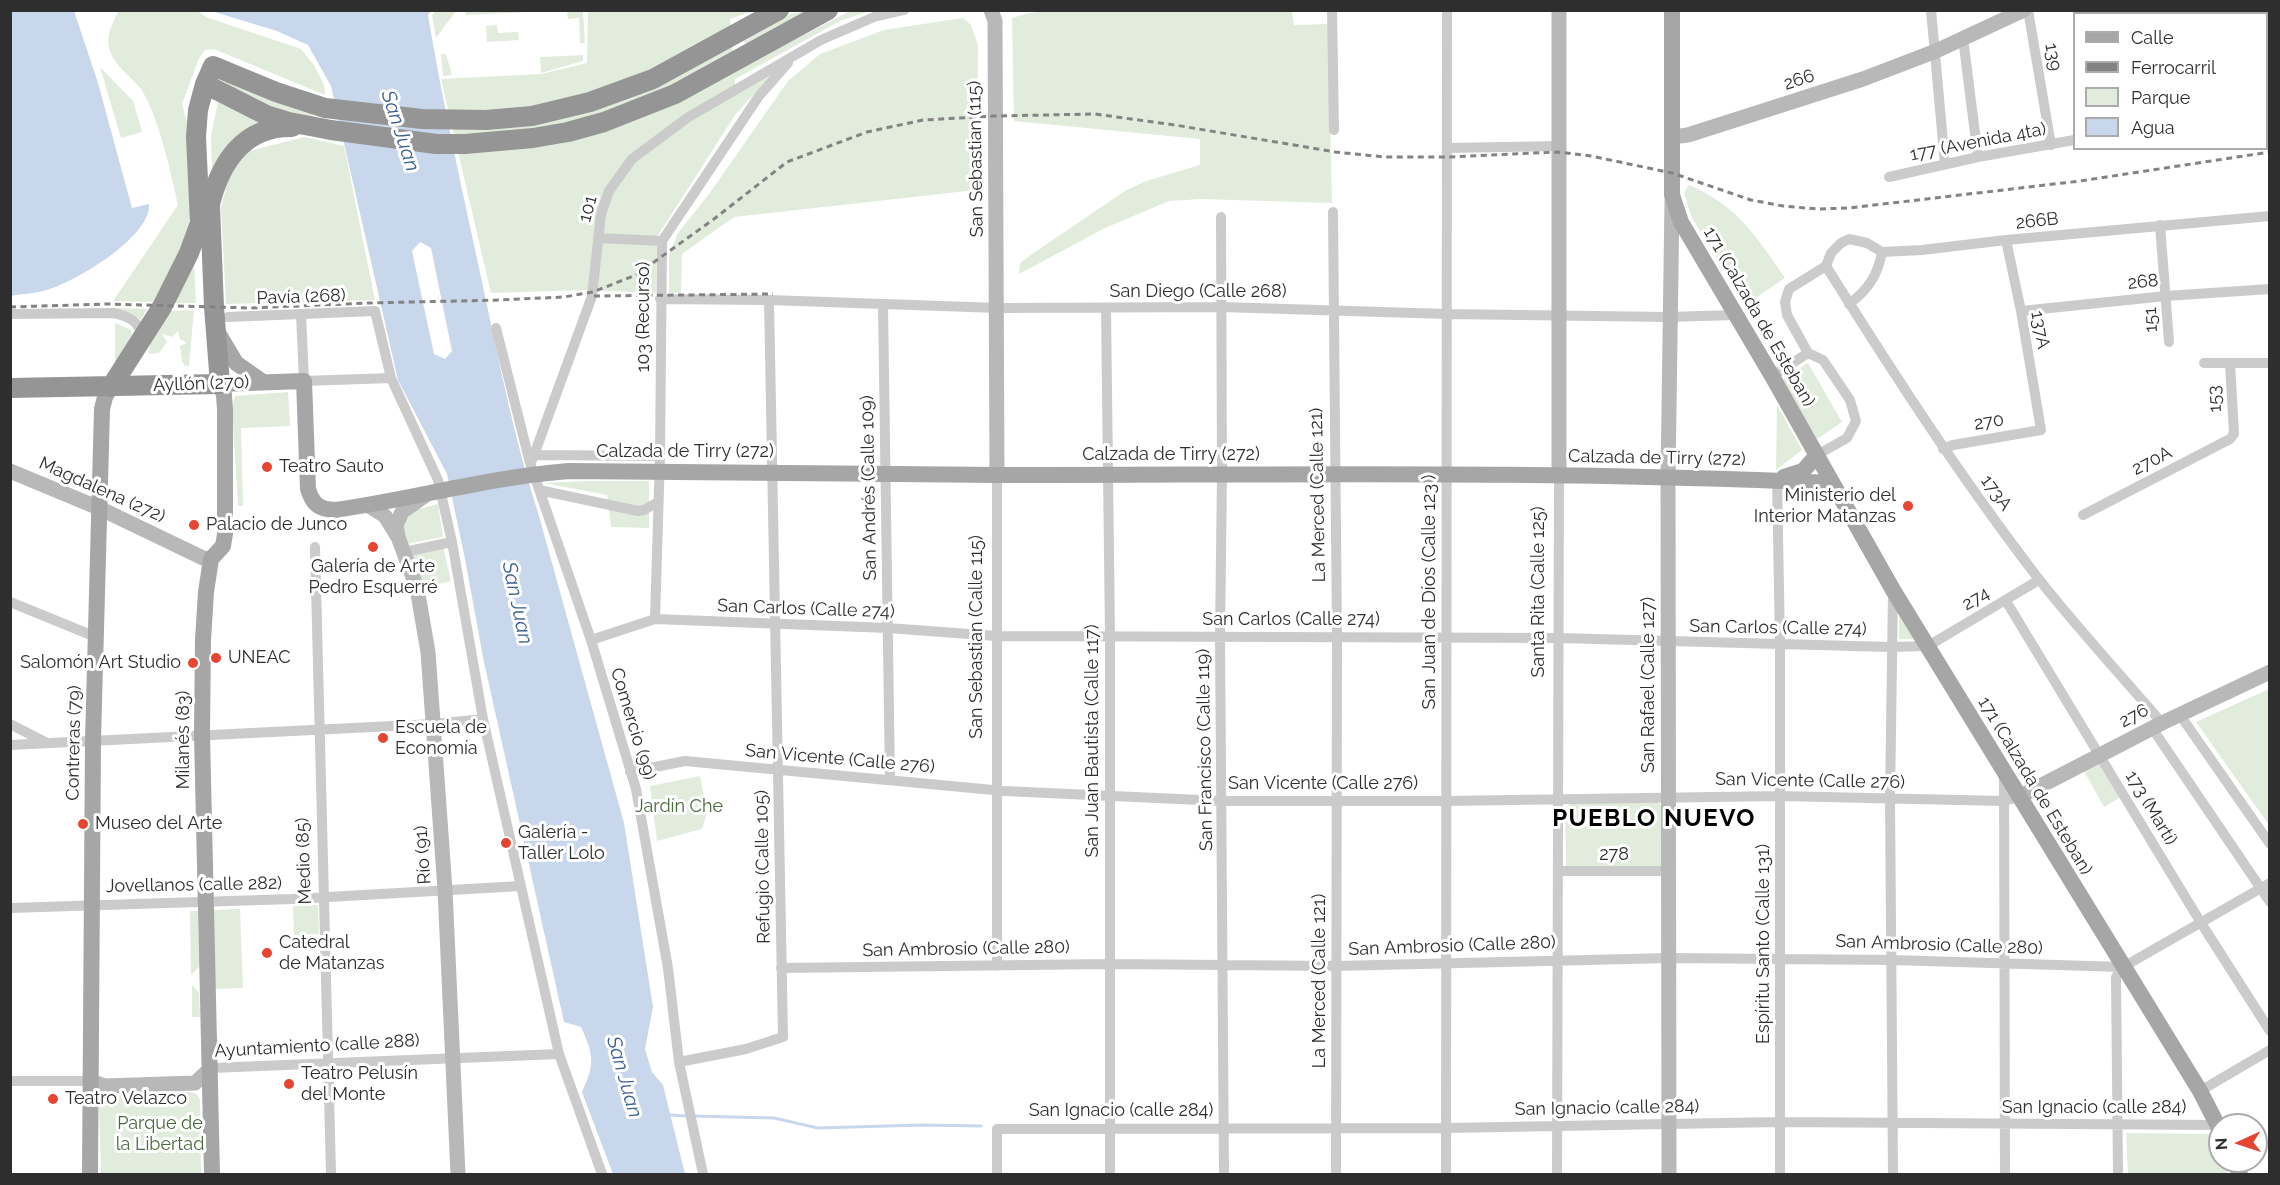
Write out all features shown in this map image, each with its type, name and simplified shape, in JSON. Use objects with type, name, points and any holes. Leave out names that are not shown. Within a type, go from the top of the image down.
[{"type":"highway","points":[[111,387],[162,307],[189,254],[200,223],[196,137],[198,110],[218,68],[325,108],[422,119],[459,120],[531,116],[590,102],[653,79],[779,10]]},
{"type":"highway","points":[[210,87],[266,116],[331,130],[407,141],[465,144],[533,138],[568,132],[604,122],[675,94],[828,10]]},
{"type":"highway","points":[[210,87],[206,136],[221,322],[220,384]]},
{"type":"highway","points":[[210,204],[216,180],[225,165],[236,150],[252,136],[271,128],[299,127],[331,130]]},
{"type":"highway","name":"Ayllón (270)","points":[[10,388],[220,384]]},
{"type":"main road","points":[[1671,10],[1672,195]]},
{"type":"main road","name":"171 (Calzada de Esteban)","points":[[1672,195],[1687,233],[1772,376],[1893,590],[2004,772],[2012,799],[2123,967],[2211,1113]]},
{"type":"main road","points":[[221,322],[224,346],[236,363],[263,382]]},
{"type":"main road","points":[[304,381],[308,489],[312,501],[323,509],[369,506]]},
{"type":"main road","name":"Ayllón (270)","points":[[220,384],[304,381]]},
{"type":"main road","name":"Milanés (83)","points":[[212,1174],[202,734],[206,592],[212,559],[223,546],[225,515],[225,410],[224,395],[220,384]]},
{"type":"main road","name":"Contreras (79)","points":[[90,1174],[93,741],[99,508],[102,409],[111,387]]},
{"type":"main road","points":[[1785,480],[1803,471],[1819,458]]},
{"type":"main road","name":"Calzada de Tirry (272)","points":[[369,506],[430,492],[548,472],[660,464],[772,472],[885,474],[1559,475],[1832,483]]},
{"type":"street","points":[[794,57],[821,40],[863,22],[904,10]]},
{"type":"street","name":"San Sebastian (115)","points":[[991,10],[995,21],[998,308]]},
{"type":"street","points":[[1332,10],[1334,130]]},
{"type":"street","name":"San Juan de Díos (Calle 123 )","points":[[1446,1174],[1447,10]]},
{"type":"street","name":"Santa Rita (Calle 125)","points":[[1557,1174],[1558,10]]},
{"type":"street","points":[[1931,10],[1945,164]]},
{"type":"street","name":"266","points":[[1672,137],[1688,135],[1863,79],[1936,51],[2026,10]]},
{"type":"street","name":"139","points":[[2026,10],[2051,145]]},
{"type":"street","points":[[1963,38],[1978,157]]},
{"type":"street","name":"101","points":[[532,459],[592,296],[597,238],[601,214],[609,191],[632,159],[687,118],[755,77],[794,57]]},
{"type":"street","name":"103 (Recurso)","points":[[655,619],[660,464],[662,242],[759,96],[794,57]]},
{"type":"street","name":"177 (Avenida 4ta)","points":[[1889,177],[1978,157],[2073,141]]},
{"type":"street","points":[[1447,148],[1559,146]]},
{"type":"street","name":"San Rafael (Calle 127)","points":[[1669,1174],[1668,317],[1672,195]]},
{"type":"street","name":"La Merced (Calle 121)","points":[[1333,212],[1332,310],[1337,637],[1336,1174]]},
{"type":"street","name":"266B","points":[[1826,266],[1831,253],[1849,239],[1867,243],[1882,252],[1922,250],[2270,216]]},
{"type":"street","name":"San Francisco (Calle 119)","points":[[1221,217],[1220,637],[1224,1174]]},
{"type":"street","name":"151","points":[[2160,225],[2169,342]]},
{"type":"street","points":[[597,238],[662,242]]},
{"type":"street","name":"137A","points":[[2006,240],[2021,311],[2040,428]]},
{"type":"street","points":[[1849,304],[1869,286],[1875,277],[1882,252]]},
{"type":"street","points":[[1819,458],[1847,438],[1856,421],[1850,400],[1823,360],[1808,353],[1787,315],[1785,302],[1789,289],[1826,266]]},
{"type":"street","name":"173A","points":[[1826,266],[1943,449],[2039,580],[2157,725],[2265,885],[2270,902]]},
{"type":"street","name":"268","points":[[2021,311],[2166,296],[2270,290]]},
{"type":"street","name":"San Diego (Calle 268)","points":[[660,299],[769,300],[998,308],[1222,307],[1558,316],[1736,315]]},
{"type":"street","name":"Refugio (Calle 105)","points":[[679,1062],[746,1049],[783,1037],[769,300]]},
{"type":"street","name":"San Andrés (Calle 109)","points":[[883,304],[890,780]]},
{"type":"street","name":"San Sebastian (Calle 115)","points":[[997,966],[998,308]]},
{"type":"street","name":"San Juan Bautista (Calle 117)","points":[[1106,308],[1110,636],[1110,1174]]},
{"type":"street","name":"Pavía (268)","points":[[221,322],[301,314],[375,311],[391,378]]},
{"type":"street","points":[[10,315],[107,312],[124,315],[139,327],[141,343]]},
{"type":"street","points":[[301,314],[304,381]]},
{"type":"street","name":"Comercio (99)","points":[[496,328],[539,490],[591,640],[636,789],[668,968],[679,1062],[703,1174]]},
{"type":"street","points":[[1772,376],[1808,353]]},
{"type":"street","points":[[2204,363],[2270,363]]},
{"type":"street","name":"153","points":[[2230,363],[2234,434]]},
{"type":"street","points":[[391,378],[432,466],[452,542],[483,719],[559,1054],[602,1174]]},
{"type":"street","name":"Ayllón (270)","points":[[304,381],[391,378]]},
{"type":"street","name":"270","points":[[1943,449],[2040,428]]},
{"type":"street","name":"270A","points":[[2083,515],[2230,439],[2234,434]]},
{"type":"street","points":[[532,459],[660,464]]},
{"type":"street","name":"Magdalena (272)","points":[[10,471],[99,508],[203,558],[212,559]]},
{"type":"street","name":"Espíritu Santo (Calle 131)","points":[[1780,1174],[1779,533],[1785,480]]},
{"type":"street","points":[[539,490],[638,511],[658,502]]},
{"type":"street","points":[[398,537],[396,525],[402,512],[430,492]]},
{"type":"street","name":"Río (91)","points":[[369,506],[385,516],[398,537],[417,588],[425,627],[445,890],[458,1174]]},
{"type":"street","points":[[404,552],[452,542]]},
{"type":"street","name":"Medio (85)","points":[[315,547],[331,1174]]},
{"type":"street","name":"274","points":[[1928,646],[2039,580]]},
{"type":"street","points":[[1893,590],[1890,799],[1893,1174]]},
{"type":"street","name":"173 (Martí)","points":[[2006,601],[2201,923],[2270,1030]]},
{"type":"street","points":[[10,602],[96,637]]},
{"type":"street","points":[[591,640],[655,619]]},
{"type":"street","name":"San Carlos (Calle 274)","points":[[655,619],[888,628],[996,636],[1559,638],[1891,647],[1928,646]]},
{"type":"street","name":"276","points":[[2012,799],[2157,725],[2270,672]]},
{"type":"street","points":[[2180,715],[2270,844]]},
{"type":"street","points":[[10,745],[433,724],[483,719]]},
{"type":"street","points":[[10,724],[48,743]]},
{"type":"street","name":"San Vicente (Calle 276)","points":[[630,772],[685,761],[996,789],[1110,797],[1222,801],[1336,802],[1780,796],[2012,799]]},
{"type":"street","points":[[2005,1174],[2005,963],[2012,799]]},
{"type":"street","name":"278","points":[[1559,872],[1669,871]]},
{"type":"street","points":[[2118,1174],[2116,977],[2123,967],[2265,885]]},
{"type":"street","name":"Jovellanos (calle 282)","points":[[10,908],[324,898],[521,886]]},
{"type":"street","name":"San Ambrosio (Calle 280)","points":[[781,968],[1109,964],[1336,966],[1670,958],[1892,960],[2123,967]]},
{"type":"street","points":[[2200,1091],[2270,1050]]},
{"type":"street","name":"Ayuntamiento (calle 288)","points":[[195,1083],[211,1068],[559,1054]]},
{"type":"street","points":[[10,1082],[91,1080],[105,1086],[195,1083],[207,1091],[211,1101]]},
{"type":"street","points":[[91,1108],[100,1096],[116,1086]]},
{"type":"street","name":"San Ignacio (calle 284)","points":[[997,1174],[997,1129],[1446,1128],[1780,1122],[2116,1124],[2208,1128]]},
{"type":"green space","points":[[465,10],[551,10],[551,11],[465,15]]},
{"type":"green space","points":[[1056,10],[1292,10],[1294,25],[1328,24],[1332,203],[1201,199],[1169,201],[1105,228],[1019,274],[1020,263],[1125,191],[1146,181],[1200,165],[1200,139],[1014,121],[1012,18],[1029,13]]},
{"type":"green space","points":[[116,11],[198,11],[206,17],[301,49],[314,65],[324,85],[325,95],[214,49],[205,50],[199,58],[182,104],[188,126],[190,215],[188,234],[182,251],[153,302],[113,301],[178,205],[164,148],[150,106],[144,94],[117,63],[110,51],[109,35],[118,12]]},
{"type":"green space","points":[[435,11],[456,11],[436,38],[432,15]]},
{"type":"green space","points":[[567,11],[583,11],[585,43],[580,43],[579,18],[568,19]]},
{"type":"green space","points":[[588,11],[753,11],[730,19],[734,71],[850,11],[870,11],[840,21],[735,79],[735,92],[774,72],[735,115],[657,237],[656,293],[586,290],[491,293],[441,79],[541,74],[587,63]]},
{"type":"green space","points":[[813,11],[746,46],[744,41],[791,14]]},
{"type":"green space","points":[[963,18],[971,25],[978,45],[976,190],[734,217],[682,254],[681,293],[669,293],[669,255],[678,233],[709,194],[788,81],[820,54],[884,30]]},
{"type":"green space","points":[[497,25],[498,33],[518,32],[519,40],[487,42],[486,26]]},
{"type":"green space","points":[[441,54],[446,54],[452,75],[443,76]]},
{"type":"green space","points":[[583,55],[583,61],[541,73],[540,57]]},
{"type":"green space","points":[[100,67],[133,101],[142,132],[121,138]]},
{"type":"green space","points":[[226,81],[313,113],[313,115],[310,118],[263,104],[225,85]]},
{"type":"green space","points":[[218,102],[264,124],[227,150],[212,171],[211,136]]},
{"type":"green space","points":[[304,137],[344,146],[375,300],[226,304],[221,207],[228,181],[238,162],[250,151]]},
{"type":"green space","points":[[1689,185],[1721,202],[1733,213],[1755,236],[1785,278],[1745,305],[1691,216],[1684,193]]},
{"type":"green space","points":[[194,263],[196,303],[174,303]]},
{"type":"green space","points":[[113,308],[147,309],[141,320],[131,313]]},
{"type":"green space","points":[[194,310],[189,366],[185,366],[182,361],[180,346],[187,343],[180,339],[178,331],[172,337],[162,334],[167,342],[159,353],[149,354],[150,343],[169,311]]},
{"type":"green space","points":[[115,323],[131,330],[132,335],[127,348],[115,364]]},
{"type":"green space","points":[[1808,363],[1842,422],[1817,439],[1783,379]]},
{"type":"green space","points":[[288,392],[290,426],[241,428],[243,506],[238,506],[232,408],[235,396]]},
{"type":"green space","points":[[1777,405],[1802,450],[1776,470]]},
{"type":"green space","points":[[649,481],[649,528],[611,527],[607,495],[544,483]]},
{"type":"green space","points":[[438,504],[443,537],[406,544],[403,522],[415,510]]},
{"type":"green space","points":[[443,547],[451,581],[418,589],[408,554]]},
{"type":"green space","points":[[1899,612],[1915,639],[1899,639]]},
{"type":"green space","points":[[2269,689],[2269,825],[2196,722]]},
{"type":"green space","points":[[2101,755],[2124,795],[2104,807],[2081,766]]},
{"type":"green space","name":"Jardín Che","points":[[700,776],[707,813],[702,829],[657,841],[650,786]]},
{"type":"green space","points":[[1656,801],[1662,806],[1663,866],[1566,867],[1565,808],[1573,802]]},
{"type":"green space","points":[[318,905],[319,934],[294,935],[293,906]]},
{"type":"green space","points":[[240,909],[243,988],[214,989],[211,910]]},
{"type":"green space","points":[[190,911],[198,911],[199,967],[191,975]]},
{"type":"green space","points":[[192,985],[199,992],[200,1017],[192,1017]]},
{"type":"green space","name":"Parque de la Libertad","points":[[190,1092],[197,1094],[200,1100],[201,1174],[101,1174],[99,1107],[106,1097]]},
{"type":"green space","points":[[2126,1133],[2208,1134],[2208,1173],[2228,1174],[2128,1174]]},
{"type":"water","points":[[10,11],[74,11],[98,83],[132,208],[149,204],[146,217],[138,231],[108,258],[90,270],[56,287],[11,296]]},
{"type":"water","name":"San Juan","points":[[211,11],[431,11],[428,15],[440,82],[508,400],[522,458],[624,823],[653,1007],[645,1049],[652,1072],[663,1085],[685,1174],[613,1174],[582,1092],[591,1067],[590,1052],[581,1027],[564,1022],[484,662],[447,474],[398,380],[331,86],[308,45],[277,31]]},
{"type":"pier","points":[[420,242],[431,248],[452,351],[445,359],[434,354],[412,251]]},
{"type":"waterway","points":[[670,1115],[686,1116]]},
{"type":"waterway","points":[[693,1116],[774,1118],[818,1128],[981,1126]]},
{"type":"railway","points":[[10,307],[107,304],[250,308],[500,300],[564,297],[593,292],[636,275],[714,219],[787,162],[867,132],[923,120],[1095,114],[1335,152],[1385,157],[1558,152],[1591,156],[1672,173],[1751,200],[1818,209],[1849,208],[2080,181],[2270,152]]},
{"type":"railway","points":[[594,296],[773,294]]},
{"type":"place","name":"Teatro Sauto","points":[[267,467]]},
{"type":"place","name":"Ministerio del Interior Matanzas","points":[[1908,506]]},
{"type":"place","name":"Palacio de Junco","points":[[194,525]]},
{"type":"place","name":"Galería de Arte Pedro Esquerré","points":[[373,547]]},
{"type":"place","name":"UNEAC","points":[[216,658]]},
{"type":"place","name":"Salomón Art Studio","points":[[193,663]]},
{"type":"place","name":"Escuela de Economía","points":[[383,738]]},
{"type":"place","name":"Museo del Arte","points":[[83,824]]},
{"type":"place","name":"Galería - Taller Lolo","points":[[506,843]]},
{"type":"place","name":"Catedral de Matanzas","points":[[267,953]]},
{"type":"place","name":"Teatro Pelusín del Monte","points":[[289,1084]]},
{"type":"place","name":"Teatro Velazco","points":[[53,1099]]},
{"type":"district","name":"PUEBLO NUEVO","points":[[1654,819]]}]
